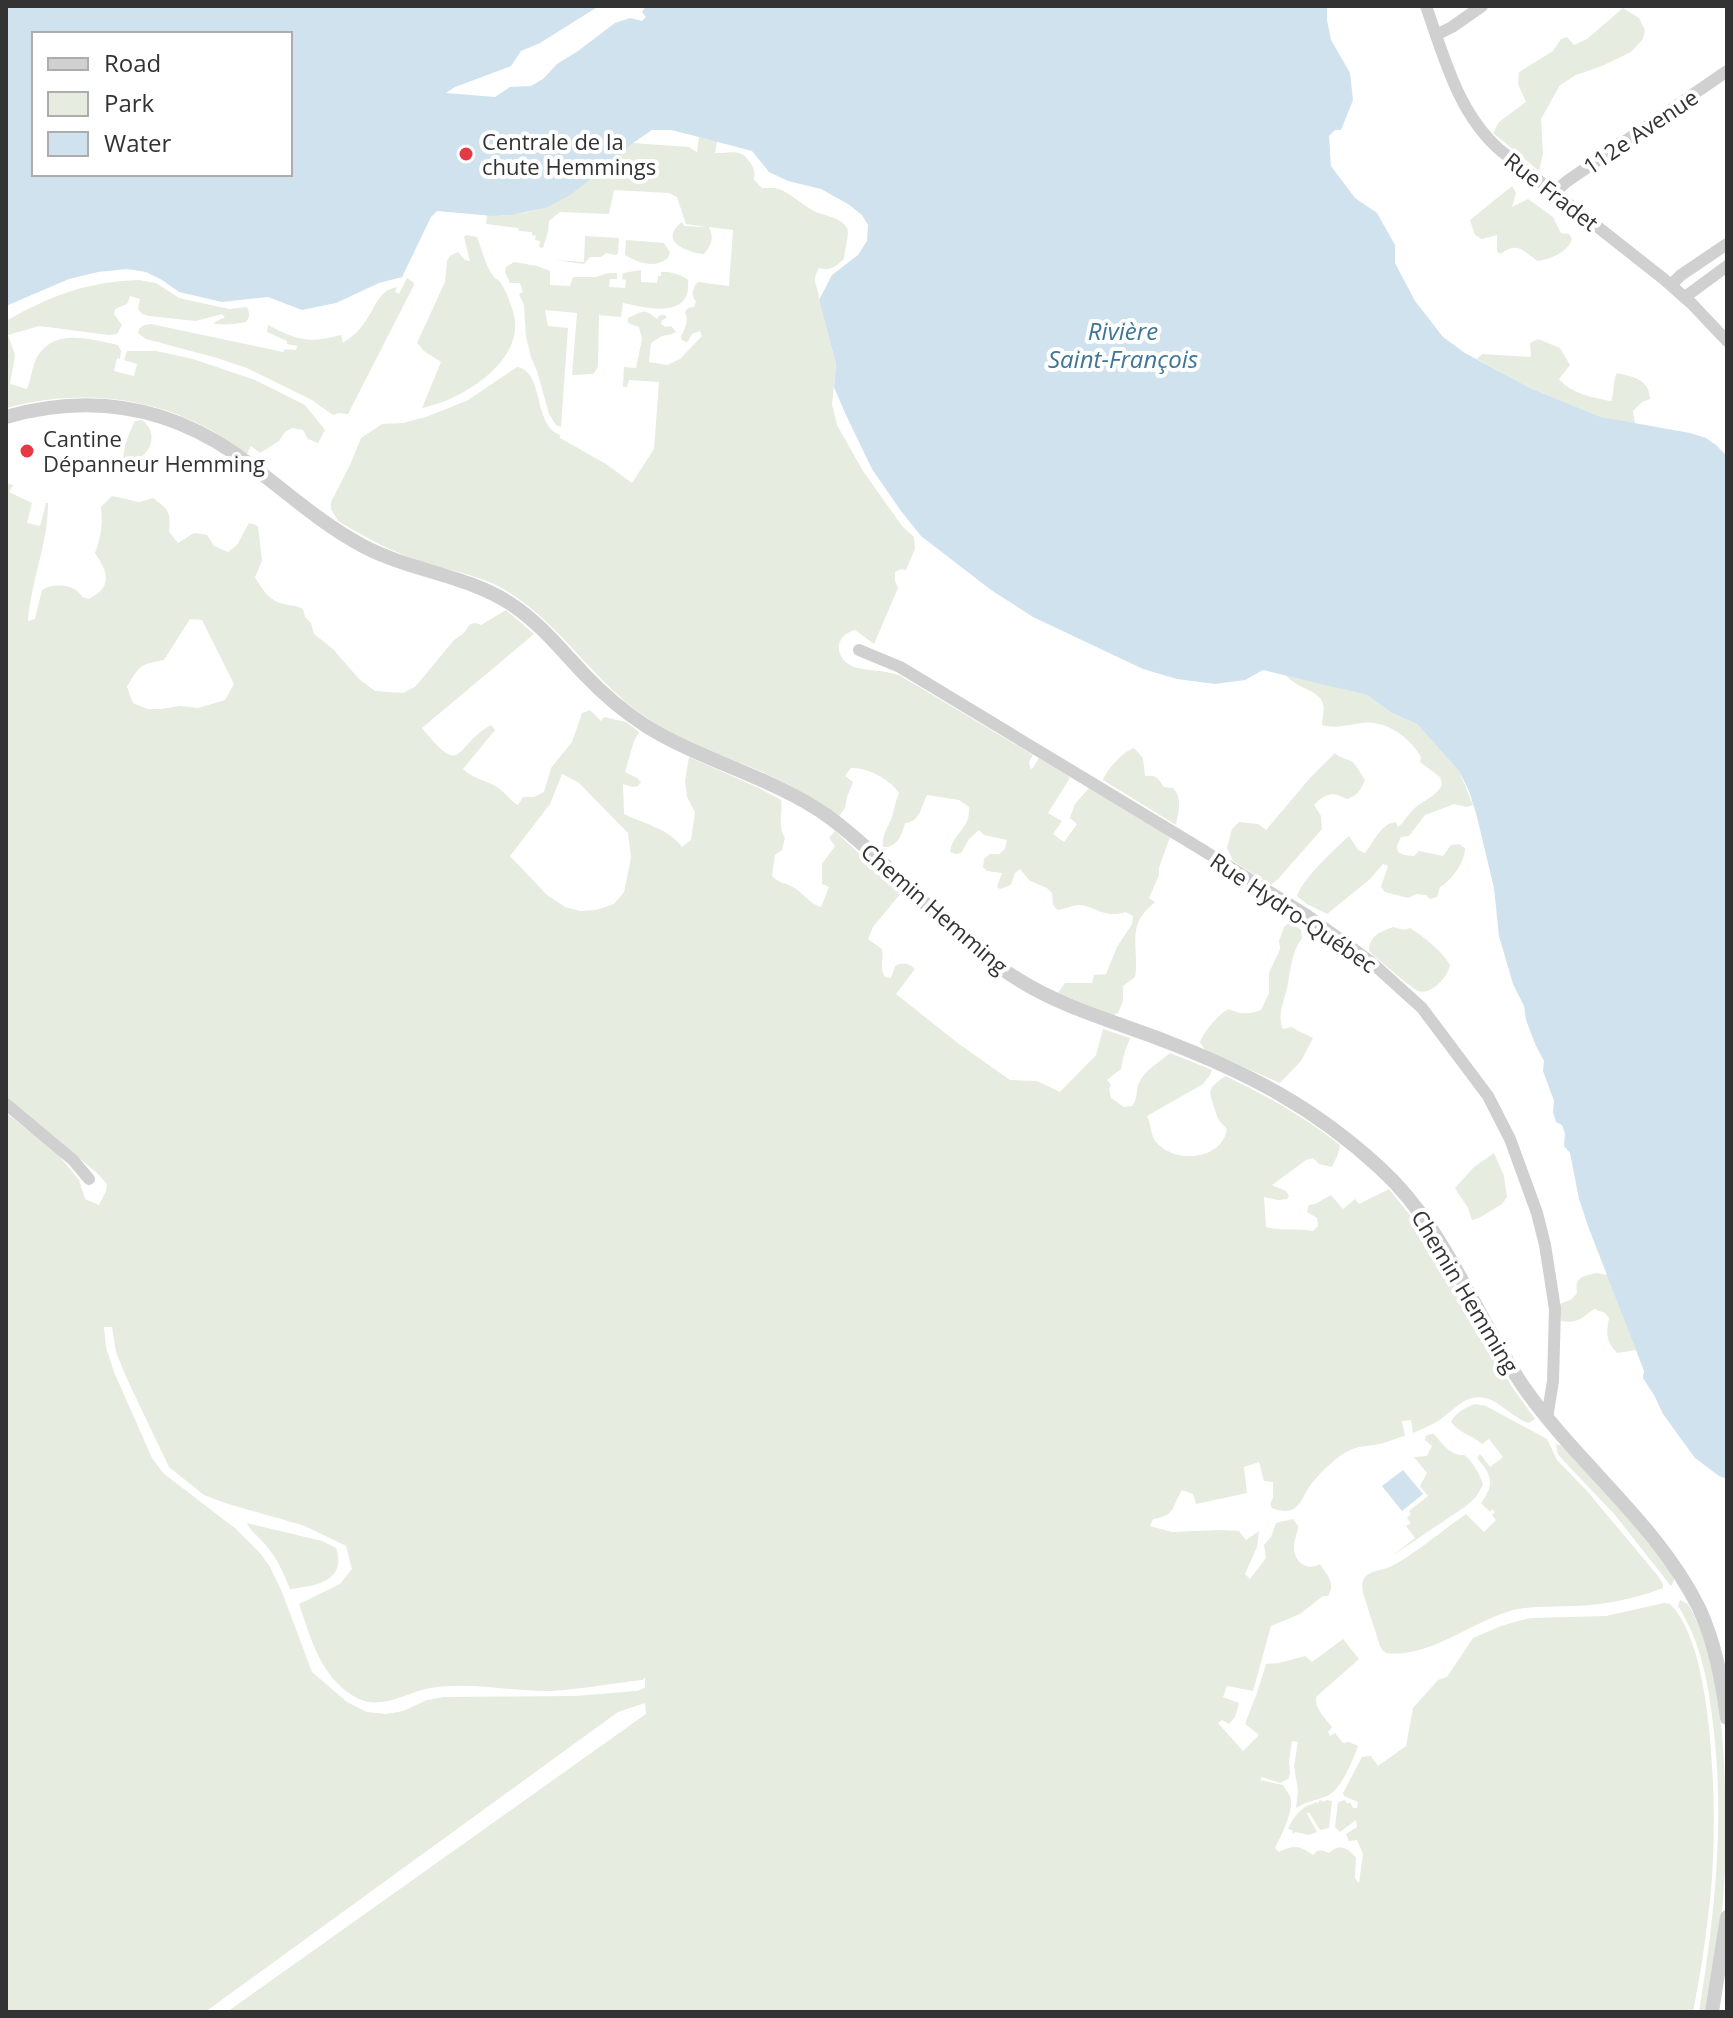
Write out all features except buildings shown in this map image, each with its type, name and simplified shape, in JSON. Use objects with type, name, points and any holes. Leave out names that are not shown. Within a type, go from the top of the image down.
[{"type":"street","name":"Rue Fradet","points":[[1426,6],[1457,91],[1476,125],[1500,150],[1685,297],[1727,341]]},
{"type":"street","points":[[1436,35],[1482,6]]},
{"type":"street","name":"112e Avenue","points":[[1554,193],[1727,71]]},
{"type":"street","points":[[1671,285],[1727,244]]},
{"type":"street","points":[[1685,297],[1727,266]]},
{"type":"street","name":"Chemin Hemming","points":[[6,417],[63,407],[100,405],[145,412],[202,434],[354,542],[487,591],[514,605],[546,632],[600,690],[634,718],[676,743],[771,784],[823,813],[866,848],[968,943],[1013,976],[1047,996],[1241,1073],[1281,1094],[1337,1131],[1414,1204],[1433,1231],[1495,1343],[1529,1394],[1652,1537],[1690,1592],[1715,1652],[1727,1718]]},
{"type":"street","name":"Rue Hydro-Québec","points":[[859,650],[900,667],[1307,915],[1370,961],[1422,1008],[1488,1096],[1510,1139],[1537,1213],[1555,1309],[1552,1385],[1547,1418]]},
{"type":"street","points":[[6,1104],[73,1160],[89,1179]]},
{"type":"street","points":[[1529,1394],[1543,1397],[1552,1385]]},
{"type":"street","points":[[1712,2012],[1727,1917]]},
{"type":"green space","points":[[1623,8],[1639,18],[1645,30],[1643,39],[1631,52],[1560,85],[1541,119],[1543,154],[1539,171],[1493,133],[1499,122],[1526,102],[1518,84],[1519,72],[1553,51],[1561,39],[1567,37],[1574,45],[1587,39]]},
{"type":"green space","points":[[699,137],[717,141],[715,153],[745,156],[753,167],[754,180],[762,188],[786,192],[814,211],[841,221],[848,230],[844,259],[833,268],[819,268],[815,277],[836,364],[832,404],[837,425],[863,471],[902,526],[914,537],[915,549],[906,570],[895,572],[898,588],[874,644],[855,630],[848,633],[840,642],[843,659],[854,667],[899,675],[1033,755],[1030,768],[1039,758],[1068,776],[1070,778],[1048,813],[1062,821],[1053,834],[1064,842],[1077,824],[1070,818],[1075,804],[1089,788],[1170,837],[1149,898],[1155,902],[1138,924],[1135,977],[1123,986],[1123,1001],[1114,1015],[1058,993],[1065,983],[1092,983],[1094,975],[1106,974],[1117,947],[1132,924],[1133,916],[1125,912],[1106,913],[1079,905],[1058,910],[1053,905],[1052,893],[1030,881],[1020,869],[1011,885],[1000,889],[997,887],[1002,873],[987,871],[983,867],[984,859],[990,854],[999,854],[1005,849],[1007,840],[984,835],[979,830],[961,853],[950,852],[969,814],[969,807],[959,800],[927,795],[917,817],[905,823],[898,840],[883,847],[899,793],[885,779],[851,768],[845,776],[853,782],[845,808],[839,816],[789,785],[687,740],[640,713],[604,682],[538,615],[500,587],[388,548],[338,521],[331,509],[331,502],[361,438],[382,424],[426,417],[468,400],[517,367],[532,378],[541,410],[551,429],[560,438],[632,483],[654,449],[659,382],[629,380],[627,387],[623,387],[624,367],[636,368],[642,339],[639,327],[628,323],[628,318],[643,312],[657,319],[660,315],[666,315],[661,324],[671,326],[676,332],[651,343],[649,362],[667,365],[680,359],[702,336],[700,331],[692,334],[686,342],[681,336],[687,321],[685,312],[696,302],[693,289],[696,284],[729,286],[733,230],[709,227],[711,241],[704,254],[683,248],[673,235],[682,222],[684,226],[707,227],[686,224],[677,197],[669,193],[614,190],[609,214],[560,212],[549,221],[543,248],[539,247],[540,241],[535,240],[532,232],[486,224],[487,215],[510,215],[550,205],[568,196],[633,143],[689,147],[697,152]]},
{"type":"green space","points":[[1512,186],[1516,193],[1512,207],[1528,199],[1553,217],[1561,233],[1569,234],[1572,239],[1563,251],[1538,261],[1516,248],[1500,254],[1497,251],[1497,235],[1482,239],[1475,235],[1470,220]]},
{"type":"green space","points":[[466,235],[477,237],[489,269],[504,288],[514,315],[515,332],[510,348],[486,376],[454,397],[422,408],[441,362],[417,343],[445,282],[450,256],[458,252],[470,261]]},
{"type":"green space","points":[[585,236],[619,238],[618,253],[590,257],[584,264],[554,260],[584,262]]},
{"type":"green space","points":[[626,240],[664,243],[670,252],[668,258],[652,264],[636,260],[625,255]]},
{"type":"green space","points":[[514,262],[550,271],[550,285],[570,286],[573,277],[617,273],[617,279],[610,279],[609,287],[625,288],[623,273],[641,270],[641,282],[657,283],[661,272],[668,272],[688,280],[687,293],[676,306],[655,308],[623,303],[621,317],[599,315],[598,365],[593,374],[572,375],[577,313],[545,310],[548,326],[568,328],[561,427],[549,414],[531,357],[524,305],[519,294],[523,292],[520,283],[510,283],[505,272],[506,267]]},
{"type":"green space","points":[[407,278],[414,285],[348,414],[333,415],[312,400],[247,368],[146,339],[138,333],[142,326],[151,324],[283,352],[285,349],[296,350],[297,346],[287,344],[287,341],[267,332],[268,325],[303,339],[341,335],[343,343],[362,326],[382,295],[397,287],[395,292],[399,294]]},
{"type":"green space","points":[[139,280],[156,283],[179,298],[229,309],[247,307],[248,318],[246,322],[225,325],[213,323],[225,317],[222,314],[196,321],[149,316],[138,309],[140,299],[130,296],[127,304],[115,309],[114,314],[122,325],[117,334],[39,326],[8,335],[15,355],[10,384],[27,389],[36,359],[43,349],[62,339],[84,338],[118,345],[120,359],[117,358],[114,371],[134,376],[137,364],[124,360],[127,351],[156,351],[193,359],[255,380],[305,405],[325,430],[318,443],[308,439],[303,430],[292,428],[260,453],[251,446],[247,454],[187,418],[162,409],[110,399],[58,398],[6,408],[6,321],[39,304],[86,287]]},
{"type":"green space","points":[[1538,339],[1560,348],[1570,365],[1559,379],[1576,391],[1611,401],[1617,373],[1644,383],[1650,399],[1633,411],[1635,424],[1601,417],[1530,388],[1477,359],[1482,354],[1531,357],[1530,343]]},
{"type":"green space","points":[[142,420],[151,433],[149,448],[139,459],[123,464],[130,431],[135,421]]},
{"type":"green space","points":[[6,483],[13,485],[9,492],[32,503],[27,523],[40,526],[48,503],[28,621],[35,619],[42,590],[46,588],[69,587],[89,599],[102,589],[105,573],[95,553],[101,530],[101,507],[112,496],[139,502],[153,498],[168,512],[169,532],[178,543],[194,533],[207,535],[214,546],[228,552],[237,545],[249,523],[258,526],[262,561],[255,577],[263,590],[279,602],[303,609],[314,634],[375,691],[403,693],[415,687],[470,624],[481,625],[506,610],[534,634],[422,728],[435,744],[452,755],[458,754],[491,725],[495,730],[463,769],[467,773],[499,788],[518,805],[523,797],[534,797],[544,792],[551,768],[572,742],[582,713],[590,710],[601,721],[604,717],[626,722],[639,732],[625,772],[641,782],[633,787],[623,784],[624,814],[663,831],[682,847],[691,840],[695,812],[687,797],[685,781],[689,757],[759,788],[781,800],[781,824],[785,838],[782,850],[775,855],[772,876],[821,907],[829,887],[822,884],[822,864],[835,846],[829,838],[835,831],[901,893],[873,927],[868,939],[882,949],[885,977],[891,978],[895,966],[901,964],[915,969],[896,994],[1010,1080],[1037,1081],[1060,1092],[1096,1055],[1103,1029],[1130,1038],[1121,1069],[1107,1080],[1111,1085],[1111,1098],[1124,1107],[1132,1106],[1146,1073],[1170,1053],[1212,1070],[1203,1084],[1147,1116],[1154,1139],[1167,1151],[1188,1156],[1209,1152],[1217,1147],[1227,1129],[1217,1117],[1210,1091],[1225,1076],[1284,1107],[1340,1145],[1332,1167],[1319,1164],[1313,1158],[1306,1160],[1272,1185],[1286,1191],[1289,1196],[1278,1200],[1264,1197],[1266,1227],[1313,1231],[1318,1226],[1317,1218],[1307,1212],[1309,1205],[1331,1195],[1343,1209],[1355,1199],[1359,1204],[1389,1189],[1425,1234],[1512,1387],[1535,1419],[1529,1423],[1491,1400],[1476,1397],[1413,1433],[1411,1420],[1402,1421],[1405,1436],[1346,1452],[1319,1474],[1292,1510],[1272,1508],[1273,1482],[1264,1481],[1259,1462],[1244,1467],[1247,1493],[1196,1504],[1193,1494],[1182,1490],[1170,1513],[1153,1519],[1150,1526],[1172,1532],[1239,1531],[1246,1540],[1259,1531],[1257,1547],[1245,1574],[1250,1579],[1266,1558],[1264,1545],[1276,1523],[1293,1519],[1298,1526],[1294,1551],[1298,1560],[1310,1567],[1320,1564],[1331,1583],[1328,1596],[1323,1596],[1300,1614],[1271,1626],[1253,1691],[1227,1686],[1223,1697],[1239,1703],[1235,1717],[1229,1724],[1222,1720],[1218,1723],[1243,1751],[1259,1735],[1245,1724],[1266,1664],[1305,1656],[1312,1662],[1343,1639],[1359,1659],[1316,1697],[1319,1709],[1332,1727],[1328,1732],[1330,1736],[1335,1733],[1343,1743],[1358,1746],[1342,1781],[1327,1796],[1296,1808],[1298,1791],[1294,1766],[1298,1742],[1292,1741],[1288,1779],[1280,1783],[1262,1777],[1260,1780],[1283,1785],[1290,1796],[1289,1815],[1275,1848],[1279,1852],[1296,1847],[1313,1855],[1319,1850],[1329,1853],[1336,1848],[1347,1849],[1356,1858],[1355,1878],[1359,1883],[1363,1854],[1357,1840],[1349,1841],[1346,1834],[1357,1827],[1356,1820],[1340,1832],[1335,1827],[1338,1802],[1345,1800],[1357,1808],[1358,1802],[1343,1793],[1362,1757],[1371,1756],[1378,1766],[1406,1746],[1413,1708],[1438,1680],[1447,1677],[1473,1638],[1531,1618],[1606,1616],[1670,1604],[1686,1627],[1697,1659],[1705,1698],[1713,1784],[1711,1890],[1693,2012],[227,2012],[646,1714],[645,1703],[618,1712],[205,2012],[6,2012],[6,1113],[56,1152],[79,1180],[85,1199],[99,1205],[107,1184],[6,1097]],"holes":[[[190,619],[202,620],[234,684],[225,700],[198,708],[147,709],[133,703],[127,687],[134,674],[145,665],[164,660]],[[562,774],[578,782],[628,833],[631,858],[624,892],[614,904],[580,911],[565,907],[547,895],[510,856],[550,804]],[[104,1327],[112,1327],[116,1352],[169,1467],[204,1495],[305,1526],[346,1546],[352,1569],[340,1584],[299,1604],[320,1658],[335,1681],[346,1691],[359,1699],[377,1702],[445,1686],[552,1691],[643,1680],[645,1677],[645,1688],[575,1696],[444,1697],[386,1714],[367,1712],[347,1702],[312,1672],[282,1592],[260,1553],[236,1529],[163,1473],[152,1458],[106,1347]]]},
{"type":"green space","points":[[1286,675],[1367,695],[1392,713],[1417,724],[1459,771],[1473,805],[1454,804],[1425,815],[1409,836],[1401,837],[1397,846],[1398,852],[1414,856],[1419,851],[1443,856],[1451,845],[1459,844],[1465,848],[1460,865],[1440,887],[1437,897],[1430,899],[1426,895],[1416,894],[1408,898],[1385,892],[1381,887],[1388,866],[1383,864],[1370,879],[1327,914],[1297,896],[1312,873],[1349,836],[1358,850],[1365,853],[1382,829],[1396,822],[1398,827],[1442,785],[1440,777],[1420,762],[1421,757],[1410,743],[1388,727],[1370,722],[1337,727],[1322,725],[1324,709],[1321,699]]},
{"type":"green space","points":[[1134,748],[1143,758],[1145,776],[1155,777],[1164,787],[1173,788],[1176,792],[1179,805],[1176,825],[1103,780],[1116,761]]},
{"type":"green space","points":[[1335,753],[1351,761],[1365,780],[1350,798],[1329,794],[1314,805],[1321,816],[1322,829],[1279,878],[1271,885],[1233,861],[1227,848],[1232,829],[1239,822],[1258,824],[1266,830]]},
{"type":"green space","points":[[1290,922],[1301,930],[1302,938],[1292,959],[1281,1023],[1283,1029],[1291,1027],[1313,1038],[1301,1061],[1280,1083],[1205,1050],[1200,1042],[1212,1024],[1228,1009],[1244,1013],[1261,1010],[1269,993],[1269,973],[1280,949],[1279,941],[1284,927]]},
{"type":"green space","points":[[1393,927],[1410,928],[1447,960],[1450,965],[1448,971],[1436,986],[1421,992],[1415,989],[1369,951],[1373,938]]},
{"type":"green space","points":[[1494,1153],[1504,1176],[1507,1197],[1502,1204],[1472,1220],[1455,1188],[1474,1167]]},
{"type":"green space","points":[[1596,1273],[1608,1275],[1636,1350],[1617,1353],[1613,1349],[1608,1337],[1609,1318],[1605,1313],[1594,1309],[1575,1321],[1561,1321],[1560,1304],[1577,1293],[1580,1278]]},
{"type":"green space","points":[[1475,1404],[1486,1406],[1547,1439],[1557,1460],[1658,1576],[1663,1588],[1608,1603],[1515,1610],[1432,1646],[1416,1651],[1386,1653],[1380,1646],[1363,1593],[1365,1577],[1402,1560],[1466,1514],[1484,1532],[1496,1520],[1492,1515],[1495,1512],[1492,1509],[1490,1512],[1481,1503],[1490,1480],[1477,1458],[1480,1454],[1490,1467],[1503,1457],[1489,1439],[1482,1444],[1451,1422],[1458,1413]]},
{"type":"green space","points":[[1434,1434],[1450,1451],[1464,1455],[1476,1468],[1483,1485],[1466,1506],[1392,1556],[1415,1538],[1406,1526],[1411,1523],[1407,1518],[1411,1514],[1409,1511],[1428,1496],[1420,1486],[1427,1473],[1414,1457],[1427,1456],[1432,1446],[1425,1440]]},
{"type":"green space","points":[[1556,1444],[1562,1446],[1637,1529],[1674,1576],[1671,1586],[1615,1515],[1562,1459]]},
{"type":"green space","points":[[247,1523],[322,1541],[336,1548],[337,1568],[327,1580],[290,1589],[275,1557]]},
{"type":"green space","points":[[1680,1600],[1688,1604],[1705,1642],[1718,1702],[1724,1763],[1726,1839],[1723,1901],[1706,2012],[1699,2012],[1716,1868],[1716,1760],[1706,1677],[1698,1648],[1678,1606]]},
{"type":"green space","points":[[1320,1800],[1332,1801],[1329,1828],[1320,1830],[1309,1812],[1307,1814],[1317,1832],[1293,1834],[1288,1829],[1295,1817],[1305,1807]]},
{"type":"water","name":"Rivière Saint-François","points":[[6,6],[599,6],[540,43],[521,51],[511,66],[446,93],[495,97],[510,87],[531,86],[543,79],[557,64],[615,23],[630,18],[642,21],[646,17],[642,12],[646,6],[1327,6],[1331,40],[1350,73],[1353,100],[1341,130],[1335,130],[1329,136],[1331,166],[1355,198],[1377,213],[1395,245],[1395,263],[1415,301],[1443,337],[1465,353],[1530,388],[1601,417],[1706,438],[1726,455],[1727,1479],[1695,1458],[1663,1414],[1643,1378],[1644,1371],[1579,1199],[1570,1153],[1564,1146],[1565,1134],[1553,1112],[1554,1101],[1543,1071],[1544,1061],[1513,984],[1499,936],[1494,888],[1476,813],[1459,771],[1417,724],[1392,713],[1367,695],[1263,670],[1245,680],[1215,684],[1177,679],[1143,669],[1033,617],[991,590],[921,536],[872,469],[834,387],[836,364],[819,300],[832,275],[858,255],[867,241],[868,225],[862,215],[848,204],[821,189],[788,181],[769,172],[752,151],[671,130],[652,130],[570,195],[548,207],[493,216],[437,211],[431,217],[402,277],[379,283],[336,303],[302,310],[268,297],[222,302],[179,292],[146,272],[127,269],[69,279],[6,306]]},
{"type":"water","points":[[1403,1470],[1423,1494],[1402,1511],[1382,1486]]},
{"type":"place","name":"Centrale de la chute Hemmings","points":[[466,154]]},
{"type":"place","name":"Cantine Dépanneur Hemming","points":[[27,451]]}]
